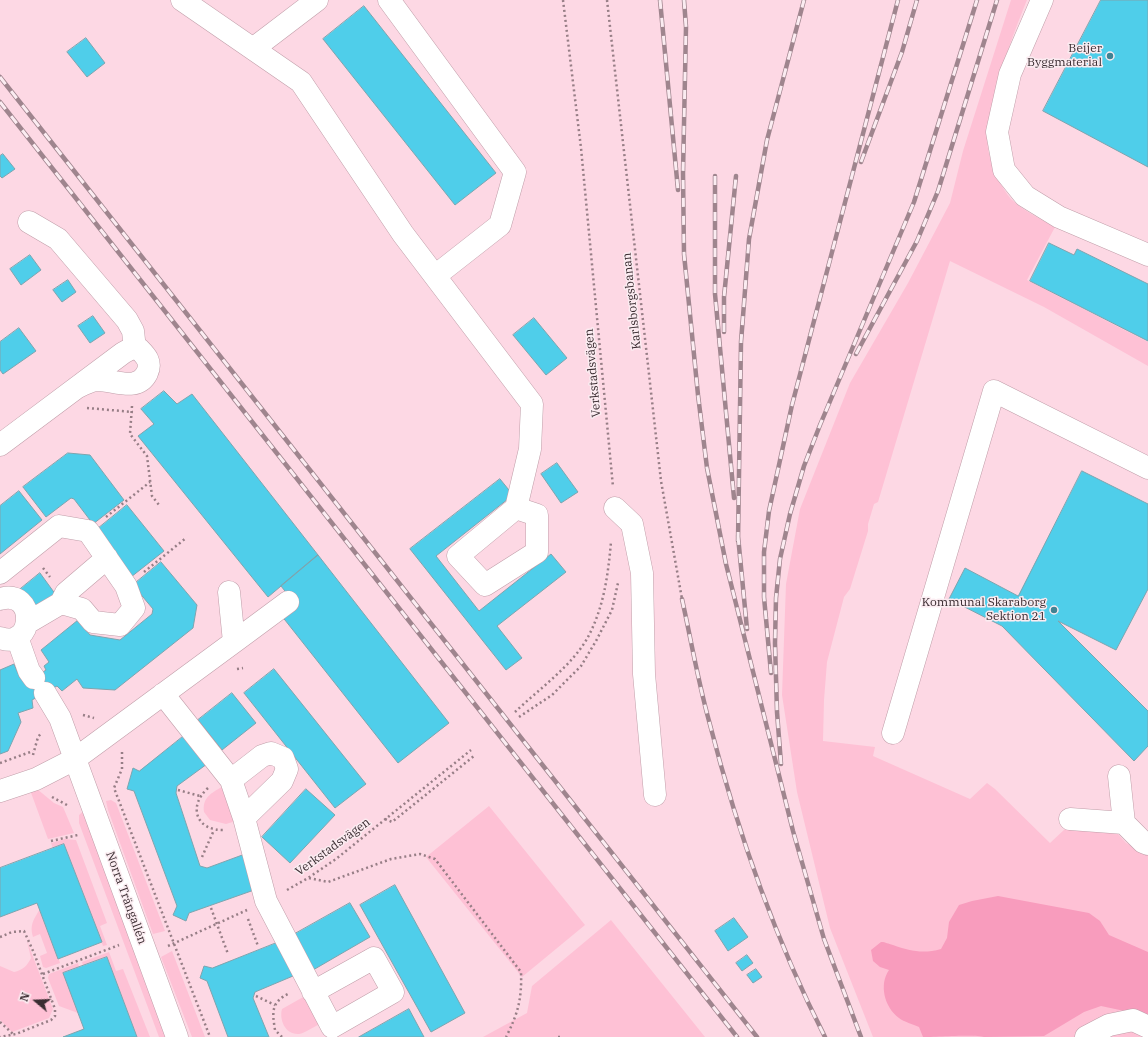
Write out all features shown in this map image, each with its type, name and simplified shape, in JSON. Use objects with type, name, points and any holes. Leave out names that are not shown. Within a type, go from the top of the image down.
[{"type":"street","points":[[182,0],[254,48],[301,82],[403,234],[532,404],[530,449],[516,508]]},
{"type":"street","points":[[254,48],[317,0]]},
{"type":"street","points":[[389,0],[515,172],[500,226],[436,276]]},
{"type":"street","points":[[1042,0],[1010,74],[997,132],[1004,170],[1025,196],[1059,217],[1148,255]]},
{"type":"street","points":[[29,222],[58,239],[127,320],[133,331],[136,349]]},
{"type":"street","points":[[0,445],[76,388],[123,353],[132,348],[139,349],[148,358],[150,368],[139,382],[132,384],[106,380],[94,380],[76,388]]},
{"type":"street","points":[[893,733],[994,391],[1148,468]]},
{"type":"street","points":[[614,508],[632,524],[642,573],[644,674],[655,796]]},
{"type":"street","points":[[0,573],[59,526],[88,531],[126,586],[134,608],[120,625],[92,622],[82,609],[63,598]]},
{"type":"street","points":[[15,633],[63,598],[107,558]]},
{"type":"street","points":[[229,592],[233,635]]},
{"type":"street","name":"Norra Trängallén","points":[[0,598],[8,597],[19,601],[26,611],[15,633],[29,671],[60,718],[92,800],[177,1037]]},
{"type":"street","points":[[0,791],[36,779],[75,759],[163,694],[233,635],[285,597]]},
{"type":"street","points":[[163,694],[229,778],[246,822],[266,901],[311,988]]},
{"type":"street","points":[[229,778],[262,756],[271,753],[283,758],[287,769],[282,781],[246,822]]},
{"type":"street","points":[[1119,776],[1124,823],[1143,842],[1148,844]]},
{"type":"street","points":[[1070,819],[1124,823]]},
{"type":"street","points":[[1086,1037],[1109,1025],[1133,1020],[1148,1027]]},
{"type":"path","name":"Verkstadsvägen","points":[[515,712],[568,662],[587,638],[607,584],[614,508],[581,148],[563,0]]},
{"type":"path","name":"Karlsborgsbanan","points":[[607,0],[661,481],[682,599]]},
{"type":"path","points":[[132,384],[130,434],[147,456],[152,496],[159,505]]},
{"type":"path","points":[[86,408],[132,412]]},
{"type":"path","points":[[88,531],[150,482]]},
{"type":"path","points":[[126,586],[186,538]]},
{"type":"path","points":[[30,549],[63,598]]},
{"type":"path","points":[[519,718],[552,695],[581,666],[612,610],[618,582]]},
{"type":"path","points":[[0,763],[33,750]]},
{"type":"path","name":"Verkstadsvägen","points":[[146,954],[173,944],[245,911],[308,878],[336,859],[471,750]]},
{"type":"path","points":[[385,819],[392,822],[474,756]]},
{"type":"path","points":[[229,778],[200,796],[196,808],[200,819],[207,828],[214,830],[246,822]]},
{"type":"path","points":[[114,788],[210,1037]]},
{"type":"path","points":[[178,790],[200,796]]},
{"type":"path","points":[[202,857],[214,830]]},
{"type":"path","points":[[51,841],[78,834]]},
{"type":"path","points":[[308,878],[328,882],[391,859],[420,854],[435,859],[521,972],[520,1000],[517,1012],[506,1037]]},
{"type":"path","points":[[211,908],[228,954]]},
{"type":"path","points":[[245,911],[258,946]]},
{"type":"path","points":[[0,937],[12,932],[24,931],[43,974],[55,1009],[55,1016],[51,1020],[16,1035],[0,1037]]},
{"type":"path","points":[[43,974],[119,945]]},
{"type":"path","points":[[282,1037],[275,1030],[273,1019],[275,1005],[281,998],[311,988]]},
{"type":"path","points":[[256,996],[275,1005]]},
{"type":"path","points":[[0,1022],[16,1035]]},
{"type":"shaded area","points":[[1011,0],[1027,0],[1014,33],[994,98],[988,138],[989,153],[997,178],[1011,199],[1032,214],[1055,227],[1027,280],[1148,342],[1148,366],[1044,307],[950,261],[878,502],[874,504],[868,524],[868,531],[850,589],[844,597],[827,662],[823,741],[875,747],[873,756],[970,799],[987,783],[1050,843],[1065,829],[1116,832],[1126,843],[1148,853],[1148,1037],[873,1037],[830,928],[797,792],[782,695],[786,584],[800,509],[850,383],[908,283],[950,203],[963,151]]},
{"type":"shaded area","points":[[222,787],[236,821],[226,824],[210,820],[204,812],[204,803],[208,796]]},
{"type":"shaded area","points":[[37,789],[54,803],[63,807],[74,833],[48,839],[30,790]]},
{"type":"shaded area","points":[[111,800],[116,803],[165,931],[153,934],[108,810],[106,801]]},
{"type":"shaded area","points":[[489,806],[585,925],[522,977],[426,857]]},
{"type":"shaded area","points":[[86,809],[171,1037],[159,1037],[79,823],[79,815]]},
{"type":"shaded area","points":[[65,839],[76,840],[107,923],[100,926],[107,945],[103,946],[64,844],[53,849],[51,843]]},
{"type":"shaded area","points":[[998,896],[1089,913],[1100,921],[1109,935],[1148,952],[1148,1016],[1101,1006],[1084,1012],[1044,1036],[984,1037],[923,1037],[919,1027],[899,1018],[890,1008],[885,995],[884,982],[889,970],[880,967],[873,961],[871,950],[881,942],[917,951],[934,951],[941,949],[947,938],[949,922],[959,905]]},
{"type":"shaded area","points":[[40,909],[60,963],[46,968],[43,967],[40,956],[47,953],[40,934],[33,937],[32,933],[33,922]]},
{"type":"shaded area","points":[[611,920],[705,1037],[483,1037],[527,1013],[532,986]]},
{"type":"shaded area","points":[[27,941],[53,1009],[49,1018],[12,1032],[0,1020],[0,966],[14,972],[24,967],[31,958]]},
{"type":"shaded area","points":[[172,951],[205,1037],[192,1037],[161,957]]},
{"type":"shaded area","points":[[109,952],[116,971],[123,969],[150,1037],[137,1037],[107,957],[83,966],[82,962]]},
{"type":"shaded area","points":[[78,963],[78,1013],[59,1006],[48,978],[49,974]]},
{"type":"shaded area","points":[[305,996],[320,1024],[299,1034],[294,1034],[284,1026],[282,1022],[282,1009]]},
{"type":"building","name":"Beijer Byggmaterial","points":[[1101,0],[1148,0],[1148,167],[1043,111]]},
{"type":"building","points":[[364,6],[496,173],[455,205],[323,39]]},
{"type":"building","points":[[86,38],[105,63],[87,77],[67,52]]},
{"type":"building","points":[[3,154],[15,169],[2,178],[0,176],[0,156]]},
{"type":"building","points":[[1049,243],[1074,255],[1077,249],[1148,284],[1148,341],[1030,281]]},
{"type":"building","points":[[30,255],[41,270],[21,285],[10,269]]},
{"type":"building","points":[[68,280],[76,292],[62,302],[53,290]]},
{"type":"building","points":[[93,316],[105,333],[90,343],[78,326]]},
{"type":"building","points":[[534,318],[567,358],[546,375],[513,335]]},
{"type":"building","points":[[19,328],[36,351],[3,374],[0,370],[0,342]]},
{"type":"building","points":[[164,391],[177,404],[192,394],[318,555],[268,597],[138,436],[154,424],[141,409]]},
{"type":"building","points":[[68,453],[90,455],[124,500],[93,524],[74,499],[71,498],[46,517],[23,487]]},
{"type":"building","points":[[557,463],[578,492],[561,503],[541,474]]},
{"type":"building","name":"Kommunal Skaraborg Sektion 21","points":[[1082,471],[1148,504],[1148,589],[1116,650],[1058,621],[1148,711],[1148,746],[1134,761],[1002,626],[949,599],[965,568],[1018,596]]},
{"type":"building","points":[[500,479],[513,495],[436,556],[479,611],[551,554],[566,572],[497,626],[522,658],[506,670],[410,549]]},
{"type":"building","points":[[19,491],[42,520],[0,554],[0,506]]},
{"type":"building","points":[[127,505],[164,551],[131,577],[95,531]]},
{"type":"building","points":[[318,555],[449,723],[398,763],[281,615],[296,605],[281,586]]},
{"type":"building","points":[[161,562],[197,605],[193,628],[115,690],[83,688],[77,679],[62,691],[57,686],[32,700],[33,708],[18,713],[21,722],[8,751],[0,754],[0,670],[14,664],[20,678],[23,677],[25,684],[46,670],[44,666],[49,662],[41,650],[78,620],[90,635],[120,640],[152,614],[153,609],[133,585]]},
{"type":"building","points":[[40,573],[56,595],[36,611],[18,591]]},
{"type":"building","points":[[274,669],[366,784],[335,808],[244,693]]},
{"type":"building","points":[[232,693],[256,723],[222,750],[198,720]]},
{"type":"building","points":[[185,735],[207,764],[177,786],[176,793],[200,866],[207,868],[245,854],[257,889],[189,913],[186,921],[173,915],[177,906],[134,791],[127,789],[133,768],[139,771]]},
{"type":"building","points":[[306,789],[335,815],[290,863],[262,837]]},
{"type":"building","points":[[64,844],[102,942],[58,959],[37,903],[0,917],[0,868]]},
{"type":"building","points":[[395,885],[465,1013],[431,1032],[360,905]]},
{"type":"building","points":[[350,903],[370,937],[313,970],[293,935]]},
{"type":"building","points":[[734,918],[748,937],[728,951],[715,931]]},
{"type":"building","points":[[279,942],[293,976],[255,992],[253,998],[269,1037],[228,1037],[207,981],[200,978],[204,966],[212,968]]},
{"type":"building","points":[[747,955],[753,963],[742,971],[736,963]]},
{"type":"building","points":[[107,957],[137,1037],[63,1037],[84,1029],[63,973]]},
{"type":"building","points":[[756,969],[762,977],[753,983],[747,975]]},
{"type":"building","points":[[409,1009],[424,1037],[359,1037]]},
{"type":"railway","points":[[660,0],[678,190]]},
{"type":"railway","points":[[684,0],[686,27],[683,173],[684,254],[707,468],[726,564],[793,831],[824,939],[861,1037]]},
{"type":"railway","points":[[738,541],[741,342],[749,239],[767,140],[804,0]]},
{"type":"railway","points":[[771,673],[764,597],[764,552],[769,511],[792,405],[898,0]]},
{"type":"railway","points":[[861,162],[902,52],[917,0]]},
{"type":"railway","points":[[781,764],[777,712],[775,643],[776,598],[780,559],[790,514],[804,466],[820,425],[914,202],[977,0]]},
{"type":"railway","points":[[856,354],[917,241],[938,191],[997,0]]},
{"type":"railway","points":[[0,77],[757,1037]]},
{"type":"railway","points":[[0,102],[737,1037]]},
{"type":"railway","points":[[715,176],[715,294],[734,498]]},
{"type":"railway","points":[[724,332],[724,297],[736,176]]},
{"type":"railway","points":[[738,536],[747,629]]},
{"type":"railway","points":[[682,599],[705,706],[720,762],[745,843],[758,882],[789,961],[825,1037]]},
{"type":"place","name":"Beijer Byggmaterial","points":[[1110,56]]},
{"type":"place","name":"Kommunal Skaraborg Sektion 21","points":[[1054,610]]}]
